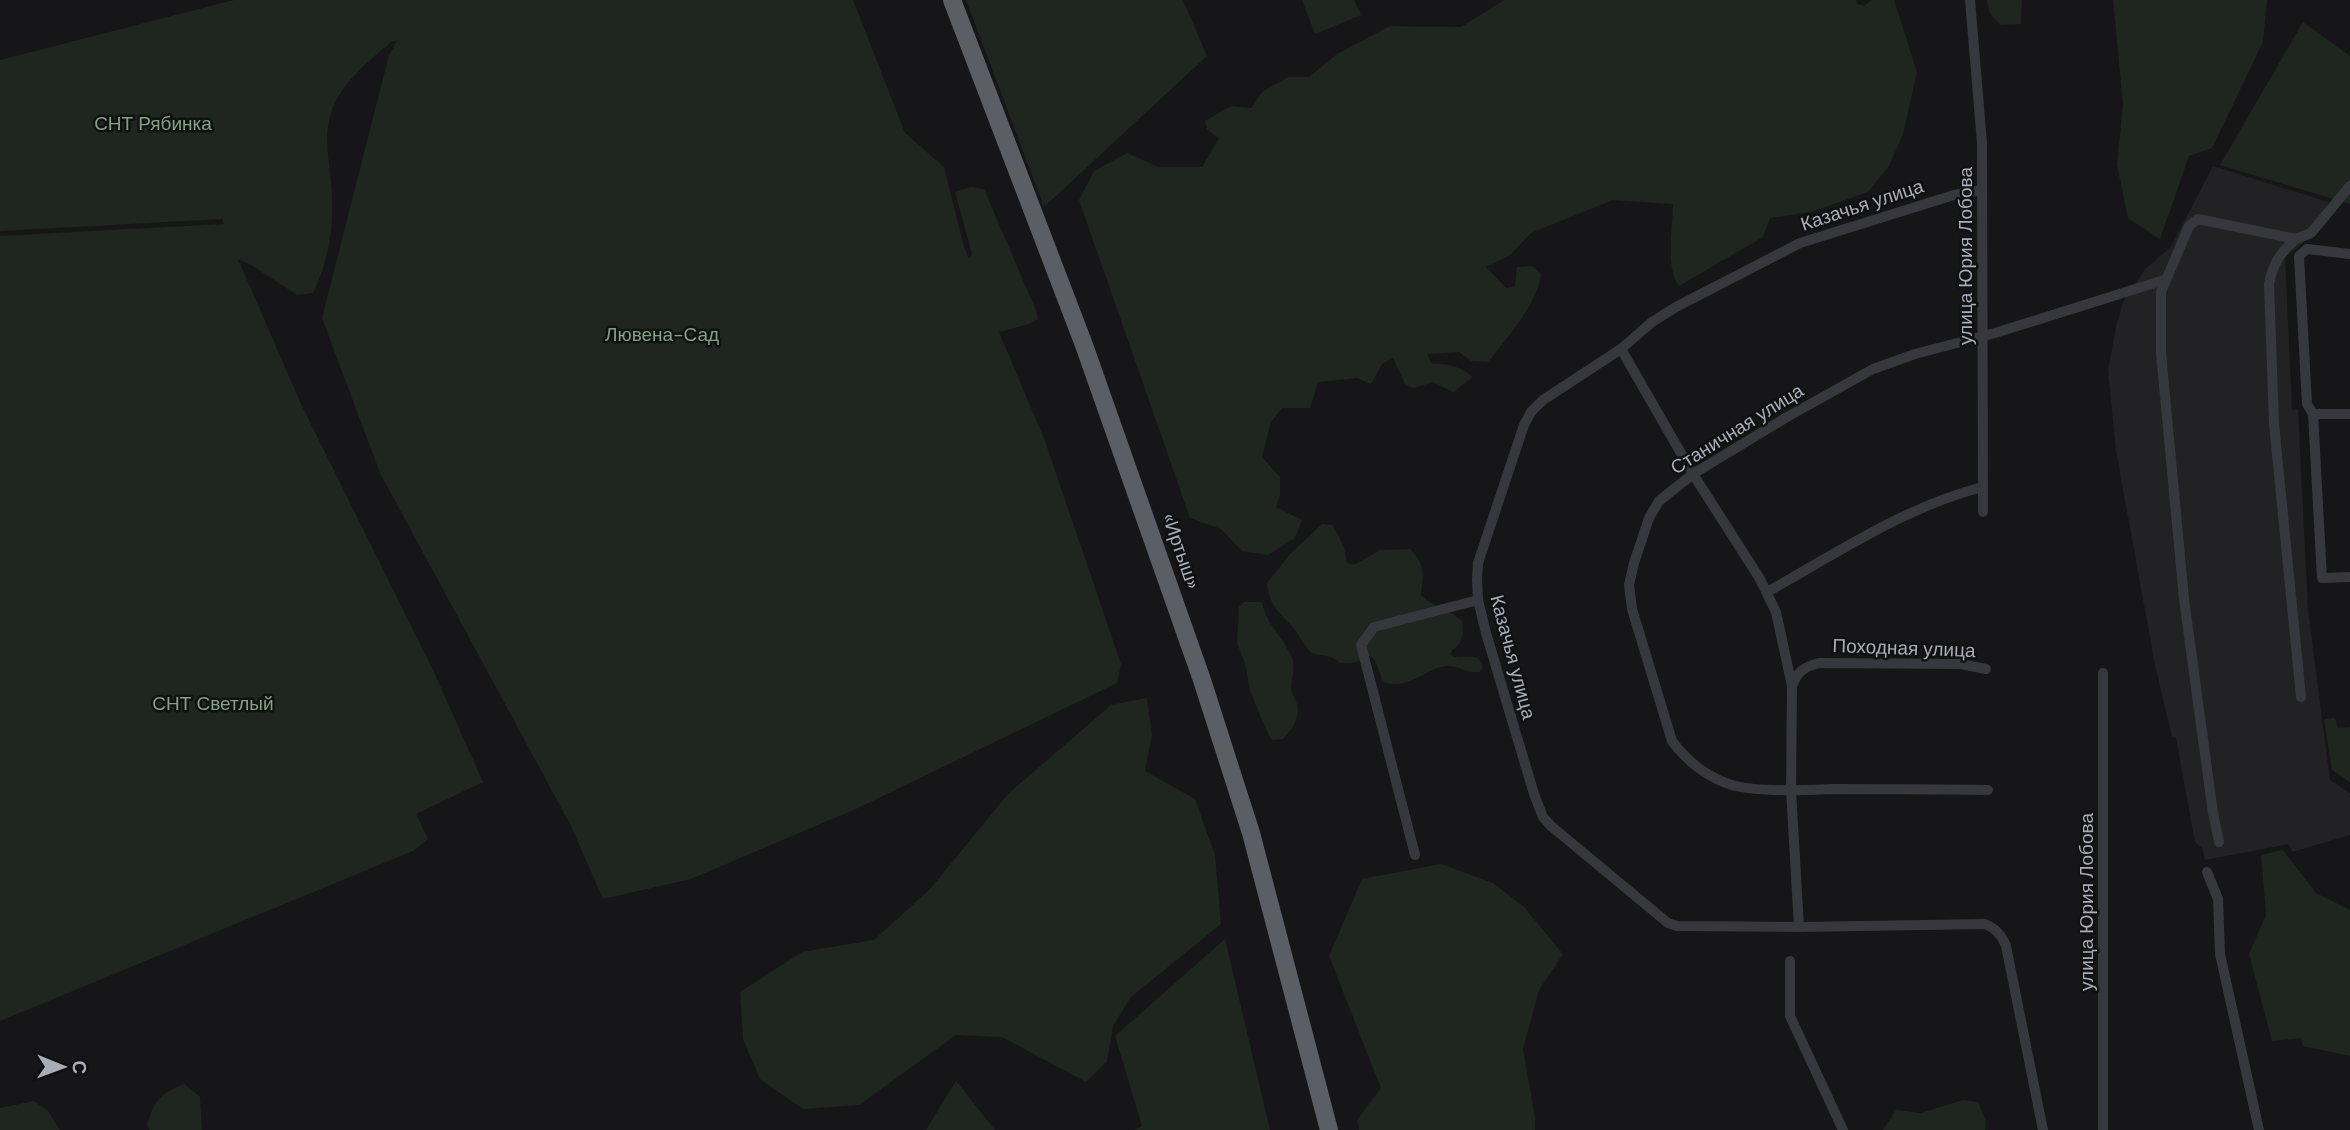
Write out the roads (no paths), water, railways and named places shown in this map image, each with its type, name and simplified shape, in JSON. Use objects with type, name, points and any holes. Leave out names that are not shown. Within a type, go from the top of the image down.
[{"type":"highway","name":"«Иртыш»","points":[[952,0],[1089,358],[1202,680],[1251,833],[1329,1130]]},
{"type":"street","name":"улица Юрия Лобова","points":[[1970,0],[1982,143],[1983,512]]},
{"type":"street","points":[[2301,697],[2274,424],[2270,284],[2272,268],[2281,253],[2296,239],[2311,233],[2350,186]]},
{"type":"street","name":"Казачья улица","points":[[1982,190],[1954,195],[1800,243],[1676,307],[1652,322],[1621,349],[1543,400],[1531,412],[1524,425],[1478,563],[1478,600],[1534,794],[1543,817],[1551,826],[1668,923],[1677,926],[1985,924],[1994,928],[2002,935],[2006,946],[2043,1130]]},
{"type":"street","points":[[2219,842],[2184,599],[2159,305],[2164,280],[2189,226],[2198,219],[2296,239]]},
{"type":"street","points":[[2350,254],[2307,249],[2299,256],[2307,404],[2313,414],[2322,578],[2350,577]]},
{"type":"street","name":"Станичная улица","points":[[1988,790],[1791,790],[1729,785],[1684,757],[1672,741],[1632,609],[1629,585],[1649,518],[1659,501],[1693,474],[1787,416],[1873,369],[2164,280]]},
{"type":"street","points":[[1621,349],[1693,474],[1767,592],[1776,612],[1792,686],[1791,790],[1799,927]]},
{"type":"street","points":[[2313,414],[2350,414]]},
{"type":"street","points":[[1767,592],[1914,512],[1961,492],[1983,487]]},
{"type":"street","points":[[1415,855],[1361,645],[1374,627],[1478,600]]},
{"type":"street","name":"Походная улица","points":[[1792,686],[1797,673],[1807,666],[1819,663],[1961,664],[1986,669]]},
{"type":"street","name":"улица Юрия Лобова","points":[[2103,673],[2103,1130]]},
{"type":"street","points":[[2207,872],[2218,899],[2220,954],[2259,1130]]},
{"type":"street","points":[[1790,961],[1790,1016],[1843,1130]]},
{"type":"park label","name":"СНТ Рябинка","points":[[153,123]]},
{"type":"park label","name":"Лювена-Сад","points":[[662,334]]},
{"type":"park label","name":"СНТ Светлый","points":[[213,703]]}]
